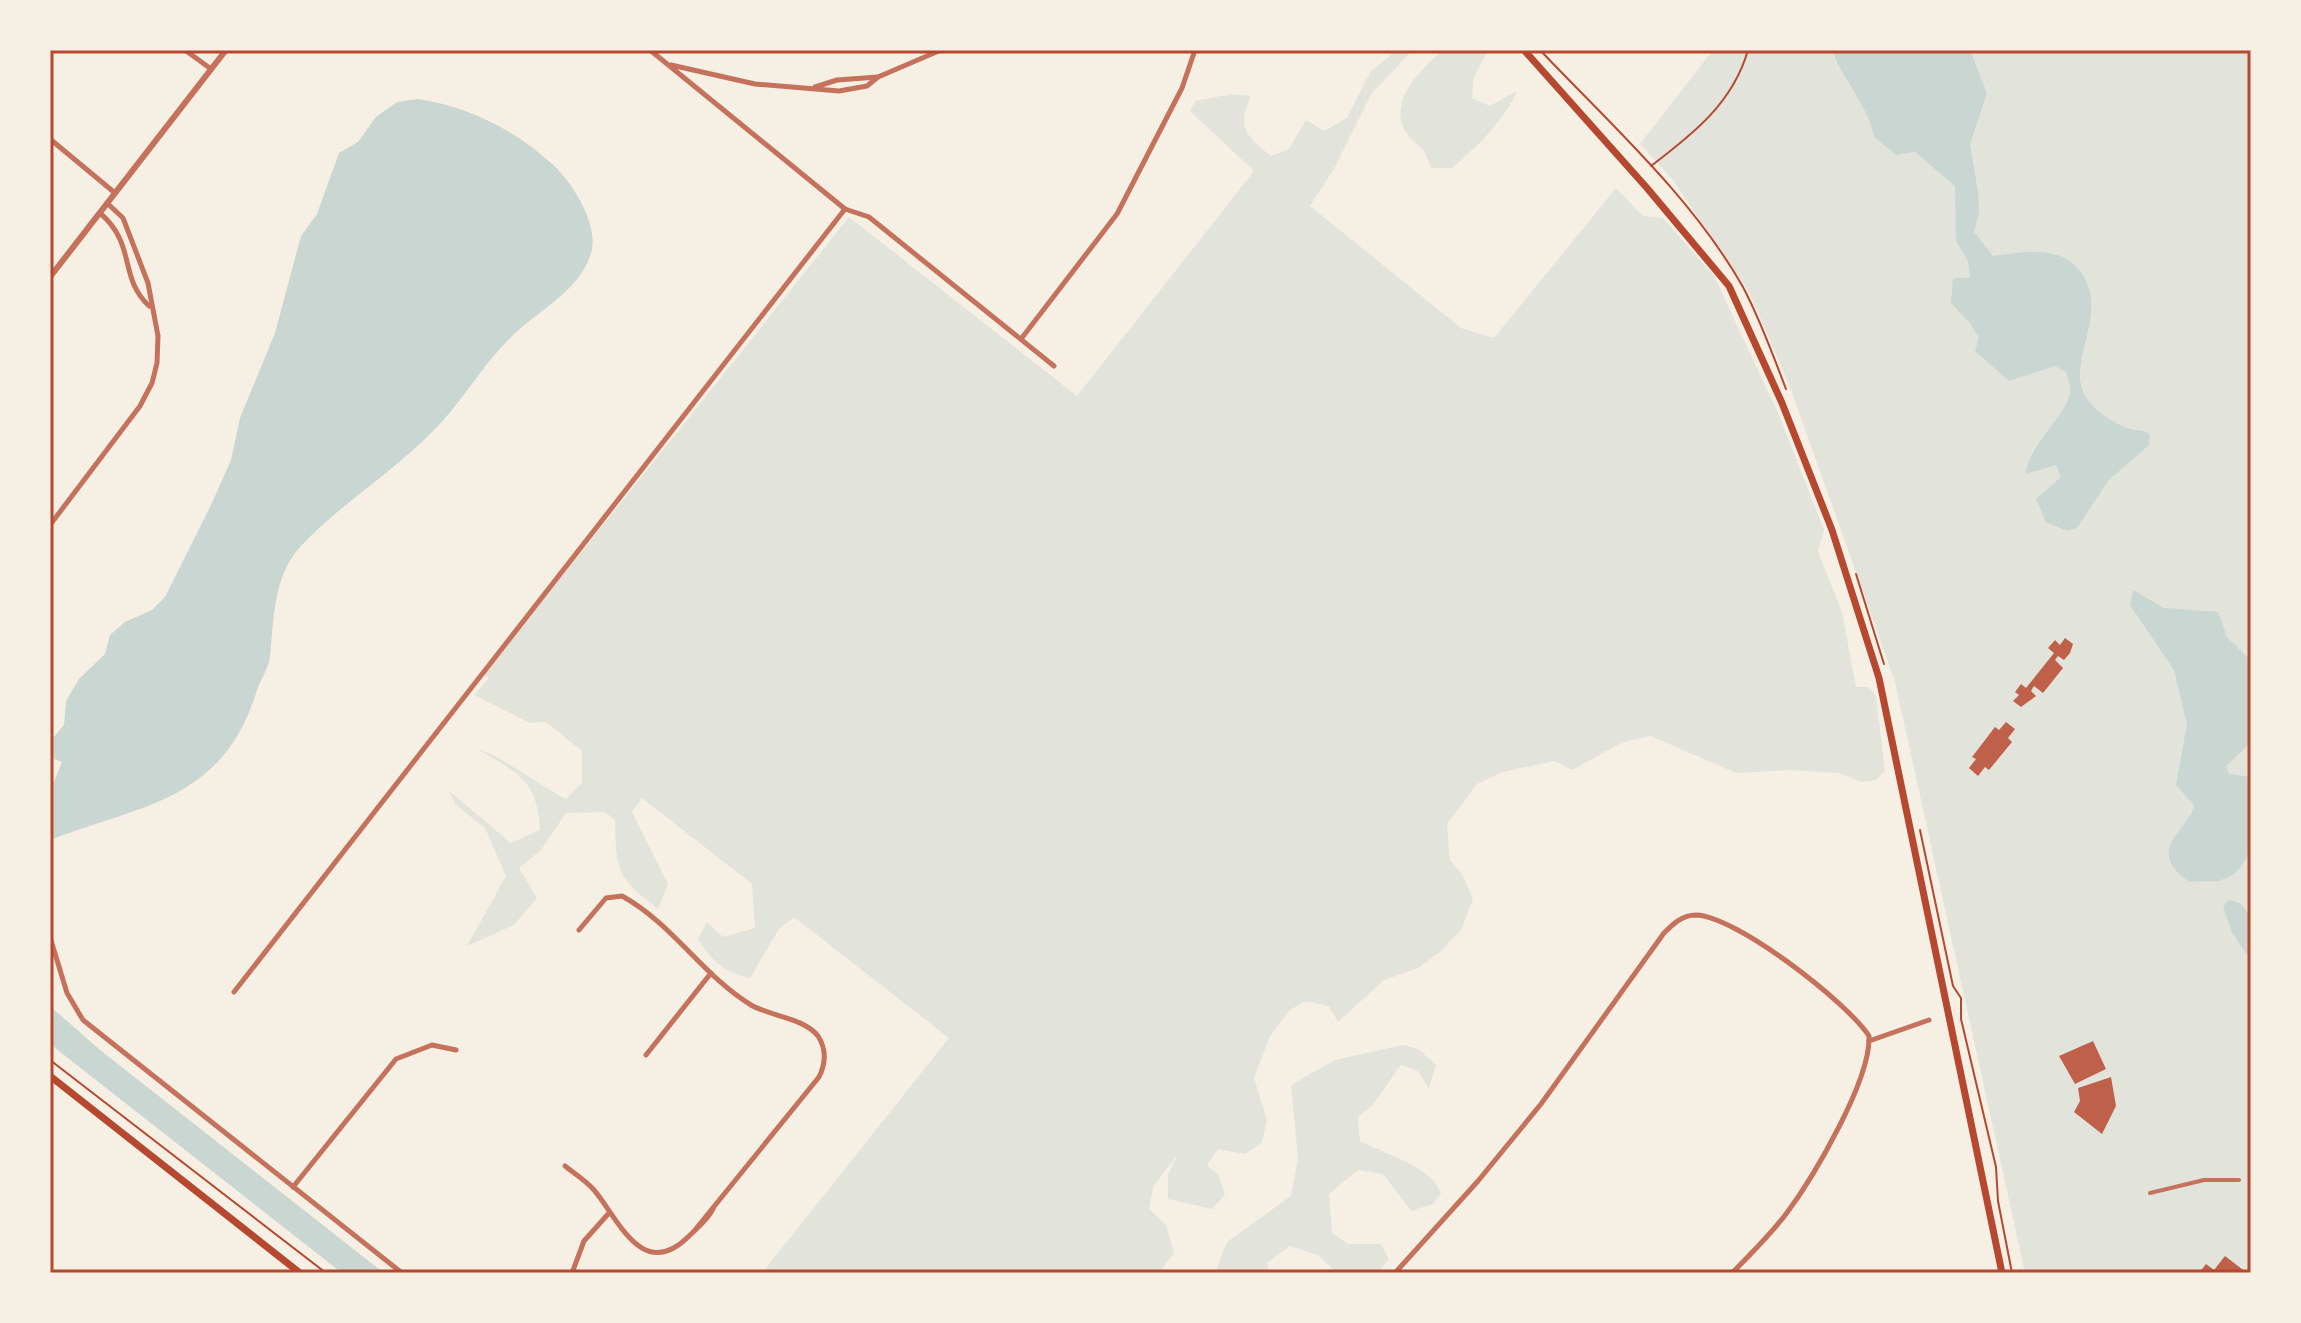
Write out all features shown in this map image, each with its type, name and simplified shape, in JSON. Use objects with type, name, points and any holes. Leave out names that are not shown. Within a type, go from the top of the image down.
[{"type":"main road","points":[[1524,50],[1686,232],[1729,286],[1782,403],[1832,530],[1879,678],[2002,1273]]},
{"type":"main road","points":[[50,1076],[300,1273]]},
{"type":"street","points":[[185,50],[211,69]]},
{"type":"street","points":[[50,277],[226,50]]},
{"type":"street","points":[[650,50],[845,209],[869,217],[1054,366]]},
{"type":"street","points":[[668,64],[755,84],[848,91],[867,86],[878,77],[941,50]]},
{"type":"street","points":[[1021,339],[1117,214],[1182,88],[1195,50]]},
{"type":"street","points":[[815,87],[837,80],[878,77]]},
{"type":"street","points":[[50,139],[115,193]]},
{"type":"street","points":[[50,525],[135,413],[152,383],[159,343],[148,283],[123,218],[107,203]]},
{"type":"street","points":[[234,992],[845,209]]},
{"type":"street","points":[[100,213],[120,234],[135,289],[150,307]]},
{"type":"street","points":[[565,1166],[591,1187],[630,1241],[648,1249],[668,1250],[695,1230],[819,1077],[824,1063],[823,1047],[807,1027],[750,1004],[711,973],[657,921],[616,895],[602,900],[579,930]]},
{"type":"street","points":[[1395,1273],[1478,1181],[1541,1104],[1664,933],[1688,916],[1719,921],[1770,950],[1833,1000],[1865,1030],[1869,1041],[1854,1093],[1805,1184],[1777,1226],[1732,1273]]},
{"type":"street","points":[[50,937],[67,993],[83,1020],[402,1273]]},
{"type":"street","points":[[646,1055],[711,973]]},
{"type":"street","points":[[1869,1041],[1929,1020]]},
{"type":"street","points":[[293,1187],[396,1059],[432,1045],[456,1050]]},
{"type":"street","points":[[2150,1193],[2204,1180],[2239,1180]]},
{"type":"street","points":[[572,1273],[584,1241],[609,1213]]},
{"type":"path","points":[[1540,50],[1665,183]]},
{"type":"path","points":[[1650,166],[1698,130],[1722,104],[1743,66],[1748,50]]},
{"type":"path","points":[[1920,830],[1953,986],[1961,998],[1961,1019],[1996,1167],[1998,1201],[2012,1273]]},
{"type":"path","points":[[50,1060],[326,1273]]},
{"type":"shaded area","points":[[1397,50],[1413,50],[1372,93],[1335,167],[1310,206],[1461,328],[1494,338],[1616,188],[1643,216],[1663,218],[1714,276],[1779,415],[1824,530],[1818,552],[1842,612],[1856,687],[1869,687],[1876,696],[1885,771],[1876,780],[1861,782],[1839,773],[1789,770],[1736,773],[1651,736],[1623,742],[1572,770],[1555,761],[1502,772],[1477,784],[1447,824],[1450,860],[1462,874],[1473,899],[1461,930],[1439,953],[1418,968],[1384,980],[1338,1022],[1329,1006],[1306,1001],[1290,1010],[1270,1036],[1254,1078],[1267,1120],[1262,1142],[1245,1154],[1218,1149],[1207,1165],[1219,1176],[1225,1195],[1212,1209],[1168,1199],[1168,1175],[1178,1154],[1153,1187],[1149,1209],[1166,1225],[1174,1253],[1159,1273],[762,1273],[949,1038],[794,917],[779,929],[750,978],[733,973],[719,964],[698,939],[707,922],[723,937],[755,928],[752,884],[642,798],[632,812],[668,884],[658,909],[634,889],[622,872],[616,851],[615,820],[605,812],[566,813],[541,850],[519,868],[537,898],[514,925],[467,946],[506,876],[485,828],[456,805],[448,790],[511,843],[540,830],[534,799],[522,779],[476,748],[566,799],[582,783],[582,751],[546,722],[530,723],[474,695],[489,678],[484,674],[849,217],[1077,396],[1254,171],[1190,111],[1195,101],[1232,94],[1251,96],[1245,116],[1246,130],[1255,143],[1271,156],[1289,149],[1306,120],[1324,131],[1347,118],[1371,71]]},
{"type":"shaded area","points":[[1442,50],[1484,50],[1486,54],[1474,77],[1472,98],[1490,106],[1517,91],[1497,123],[1452,168],[1431,168],[1423,150],[1406,132],[1401,120],[1401,108],[1409,86]]},
{"type":"shaded area","points":[[1713,50],[2251,50],[2251,1273],[2025,1273],[1895,682],[1790,387],[1749,292],[1672,179],[1640,144]]},
{"type":"shaded area","points":[[1834,50],[1968,50],[1972,55],[1987,93],[1970,144],[1979,213],[1974,232],[1993,256],[2051,253],[2071,262],[2080,271],[2089,287],[2091,304],[2080,371],[2081,386],[2091,404],[2106,417],[2150,435],[2149,445],[2108,481],[2077,528],[2067,531],[2046,522],[2036,499],[2061,477],[2056,465],[2025,474],[2034,450],[2068,400],[2070,386],[2066,372],[2055,366],[2009,381],[1975,351],[1979,338],[1951,303],[1953,278],[1970,278],[1968,261],[1956,241],[1955,186],[1915,152],[1896,155],[1874,137],[1866,113],[1839,66]]},
{"type":"shaded area","points":[[417,99],[454,107],[488,121],[521,140],[559,171],[588,217],[593,242],[585,267],[567,290],[499,350],[432,432],[315,531],[291,559],[276,599],[268,665],[242,727],[224,755],[201,777],[176,793],[50,840],[50,791],[62,762],[54,759],[52,739],[64,725],[66,701],[79,679],[105,654],[110,635],[125,622],[152,610],[165,597],[212,503],[231,460],[240,418],[275,333],[301,236],[317,214],[339,153],[358,142],[376,117],[397,102]]},
{"type":"shaded area","points":[[2133,590],[2164,608],[2218,612],[2227,637],[2251,661],[2251,742],[2226,766],[2229,774],[2251,777],[2252,836],[2243,863],[2234,873],[2221,880],[2189,882],[2170,859],[2169,849],[2173,840],[2194,805],[2176,785],[2187,724],[2174,670],[2130,605]]},
{"type":"shaded area","points":[[2229,900],[2245,908],[2249,915],[2251,960],[2232,933],[2223,906]]},
{"type":"shaded area","points":[[50,1006],[100,1050],[384,1273],[342,1273],[50,1044]]},
{"type":"shaded area","points":[[1403,1045],[1418,1049],[1436,1065],[1429,1088],[1418,1071],[1401,1065],[1372,1106],[1358,1117],[1360,1141],[1428,1175],[1441,1193],[1433,1204],[1411,1211],[1383,1174],[1358,1170],[1329,1194],[1332,1233],[1348,1244],[1381,1244],[1389,1259],[1378,1273],[1337,1273],[1318,1255],[1290,1246],[1267,1263],[1270,1273],[1215,1273],[1227,1242],[1291,1196],[1298,1158],[1291,1085],[1335,1060]]},
{"type":"building","points":[[2065,638],[2073,644],[2070,653],[2064,660],[2058,656],[2055,660],[2063,668],[2043,693],[2034,686],[2031,691],[2036,696],[2021,707],[2013,701],[2019,695],[2015,692],[2021,684],[2026,688],[2054,653],[2048,648],[2055,640],[2060,645]]},
{"type":"building","points":[[2006,722],[2015,729],[2008,738],[2012,742],[1989,770],[1985,767],[1978,776],[1969,768],[1976,759],[1972,757],[1995,727],[1999,730]]},
{"type":"building","points":[[2093,1041],[2106,1069],[2075,1084],[2059,1056]]},
{"type":"building","points":[[2111,1077],[2116,1106],[2102,1134],[2074,1112],[2080,1101],[2078,1088]]},
{"type":"building","points":[[2225,1256],[2247,1273],[2199,1273],[2206,1264],[2214,1270]]}]
